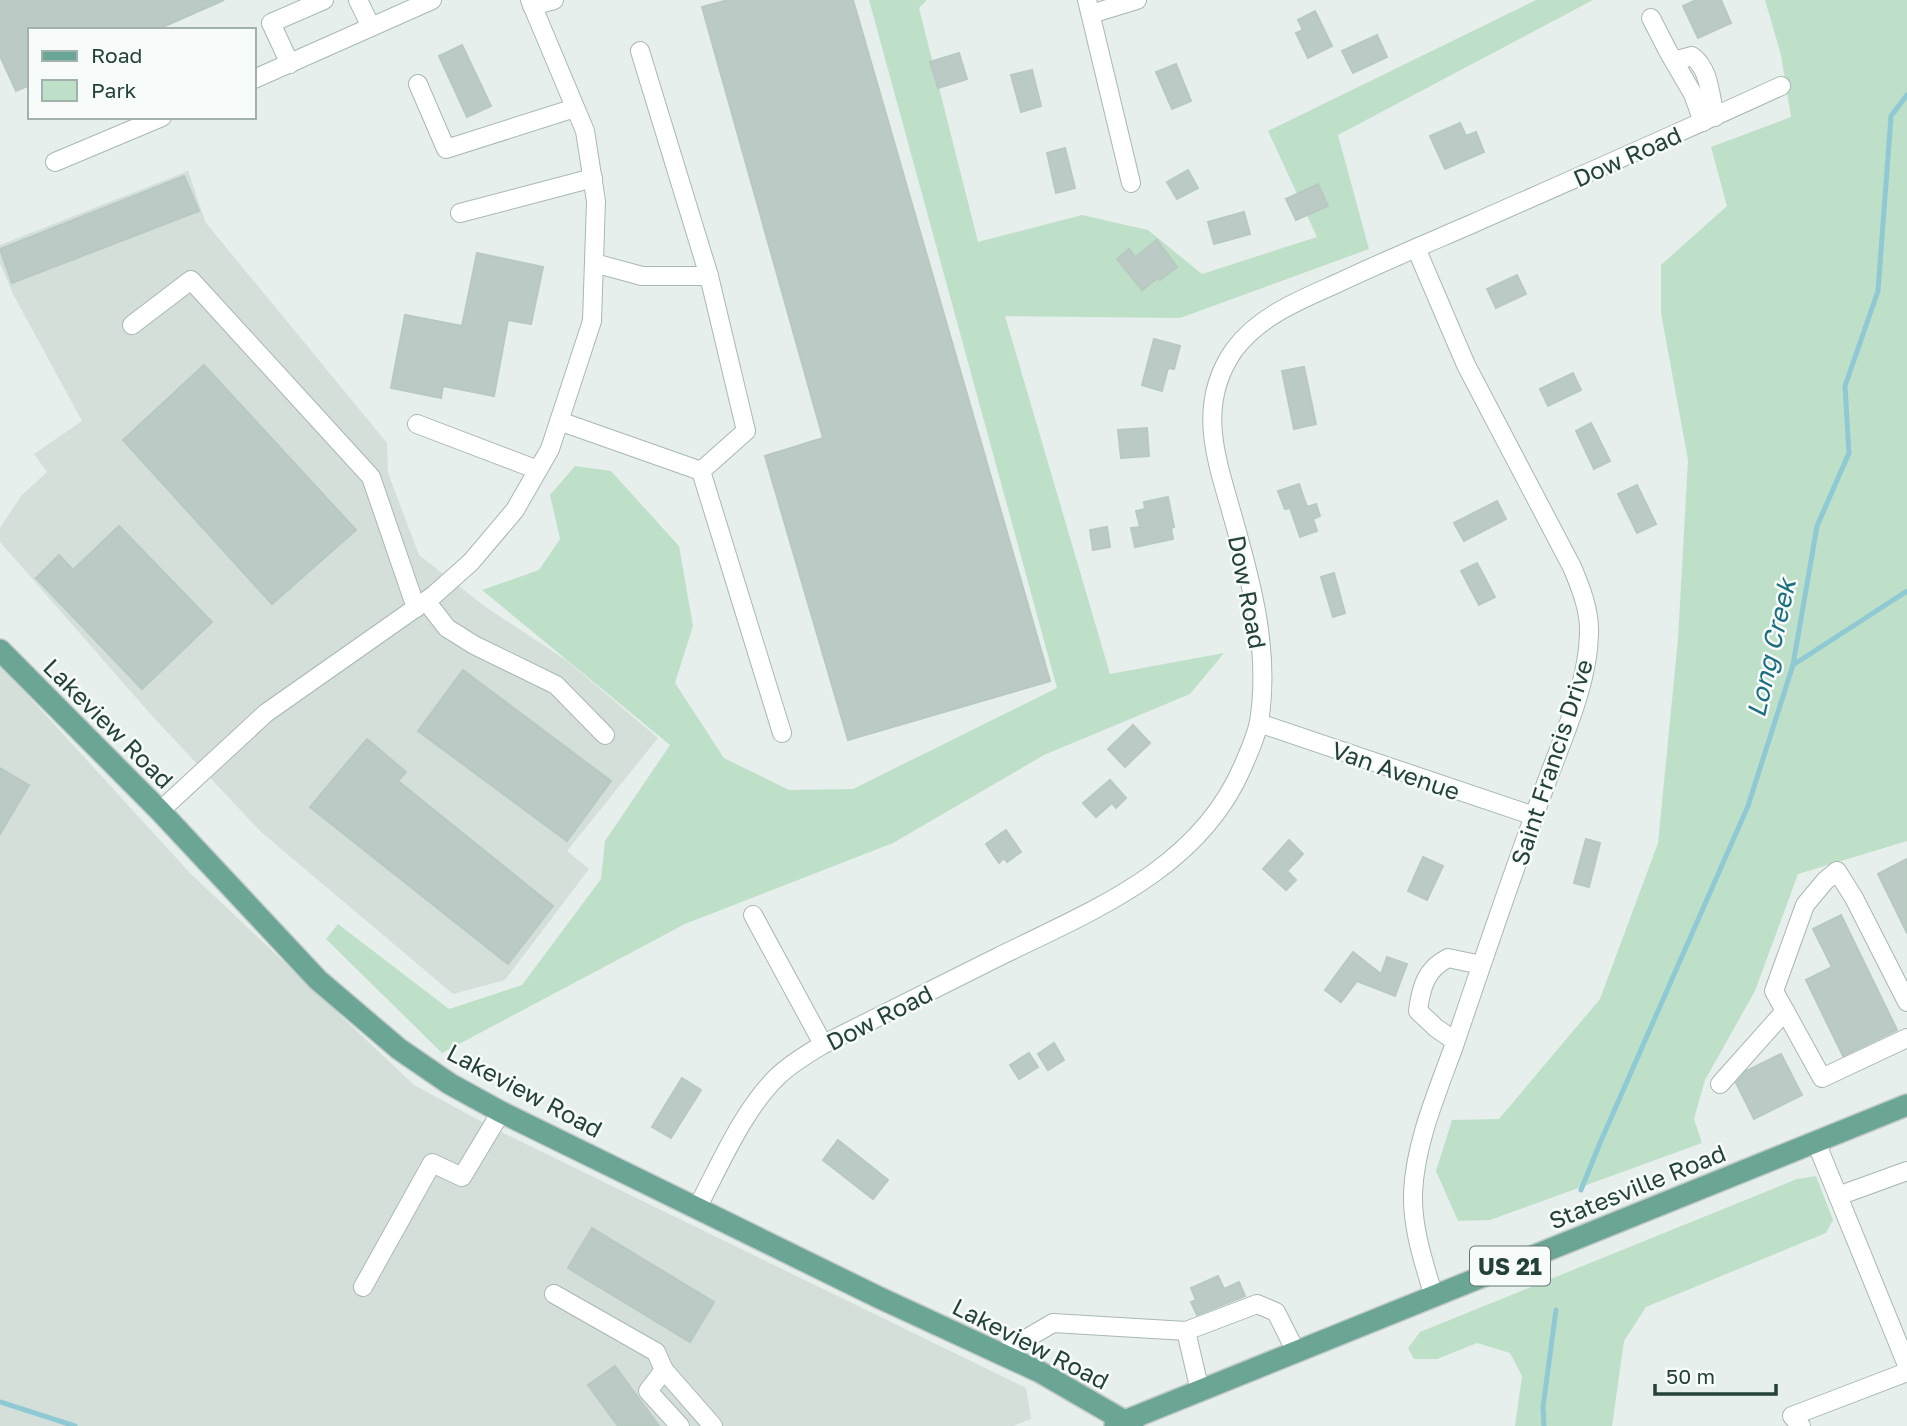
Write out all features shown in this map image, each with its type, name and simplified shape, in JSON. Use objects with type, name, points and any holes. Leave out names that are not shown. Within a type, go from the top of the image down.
[{"type":"main road","name":"Lakeview Road","points":[[0,650],[160,811],[318,980],[399,1049],[450,1084],[501,1112],[880,1298],[1040,1372],[1123,1425]]},
{"type":"main road","name":"Statesville Road","points":[[1123,1425],[1200,1391],[1907,1105]]},
{"type":"street","points":[[290,64],[271,23],[324,0]]},
{"type":"street","points":[[358,0],[371,27]]},
{"type":"street","points":[[256,78],[432,0]]},
{"type":"street","points":[[160,811],[265,713],[421,605],[471,562],[515,510],[550,449],[592,321],[596,201],[585,131],[531,3],[554,0]]},
{"type":"street","points":[[1131,183],[1089,7],[1137,0]]},
{"type":"street","points":[[1651,18],[1674,61],[1692,56],[1700,62],[1705,73],[1709,119]]},
{"type":"street","points":[[640,51],[709,276],[746,431],[701,471]]},
{"type":"street","points":[[418,84],[446,149],[575,108]]},
{"type":"street","name":"Dow Road","points":[[697,1208],[727,1150],[764,1091],[788,1068],[823,1044],[1101,906],[1170,862],[1208,824],[1226,798],[1240,774],[1259,723],[1262,661],[1259,627],[1213,443],[1211,423],[1216,386],[1233,352],[1248,334],[1266,319],[1297,302],[1781,86]]},
{"type":"street","points":[[55,162],[157,119]]},
{"type":"street","points":[[460,213],[593,178]]},
{"type":"street","name":"Saint Francis Drive","points":[[1416,248],[1466,365],[1572,567],[1587,609],[1589,630],[1585,666],[1573,710],[1481,965],[1421,1144],[1415,1171],[1414,1219],[1434,1297]]},
{"type":"street","points":[[594,264],[642,275],[709,276]]},
{"type":"street","points":[[132,325],[191,280],[371,477],[421,605],[447,628],[474,645],[556,685],[605,735]]},
{"type":"street","points":[[559,421],[701,471]]},
{"type":"street","points":[[417,424],[538,470]]},
{"type":"street","points":[[701,471],[782,733]]},
{"type":"street","name":"Van Avenue","points":[[1259,723],[1534,816]]},
{"type":"street","points":[[1907,1002],[1854,898],[1837,872],[1825,881],[1805,905],[1774,991],[1822,1078],[1907,1038]]},
{"type":"street","points":[[753,915],[823,1044]]},
{"type":"street","points":[[1455,1041],[1436,1028],[1419,1011],[1419,1001],[1427,976],[1435,965],[1448,958],[1481,965]]},
{"type":"street","points":[[1720,1084],[1785,1011]]},
{"type":"street","points":[[363,1287],[432,1163],[462,1177],[501,1112]]},
{"type":"street","points":[[1816,1142],[1907,1365]]},
{"type":"street","points":[[1838,1196],[1907,1171]]},
{"type":"street","points":[[554,1294],[656,1352],[664,1370],[713,1426]]},
{"type":"street","points":[[1000,1354],[1053,1323],[1186,1331],[1257,1304],[1276,1312],[1296,1352]]},
{"type":"street","points":[[1186,1331],[1200,1391]]},
{"type":"street","points":[[664,1370],[648,1391],[680,1426]]},
{"type":"street","points":[[1801,1426],[1792,1416],[1907,1372]]},
{"type":"shaded area","points":[[188,171],[206,223],[387,443],[388,473],[419,555],[487,608],[566,660],[658,738],[567,851],[589,869],[505,980],[453,994],[261,832],[153,717],[0,542],[0,528],[21,496],[47,472],[34,454],[82,421],[13,294],[0,263],[0,245]]},
{"type":"shaded area","points":[[0,665],[189,872],[414,1085],[495,1129],[1026,1388],[1031,1419],[1013,1426],[0,1426]]},
{"type":"green space","points":[[869,0],[927,0],[919,8],[978,242],[1082,215],[1148,230],[1202,274],[1317,237],[1268,131],[1536,0],[1593,0],[1338,135],[1369,249],[1180,318],[1005,316],[1110,674],[1224,653],[1190,694],[1044,755],[893,843],[685,924],[442,1053],[326,939],[338,924],[449,1009],[522,985],[601,879],[605,841],[670,745],[482,590],[539,570],[560,539],[550,495],[575,466],[611,471],[679,546],[693,626],[675,683],[724,758],[789,790],[853,789],[1057,688]]},
{"type":"green space","points":[[1765,0],[1907,0],[1907,841],[1798,874],[1755,991],[1705,1080],[1694,1119],[1702,1143],[1490,1220],[1458,1221],[1436,1171],[1452,1120],[1499,1119],[1600,999],[1658,843],[1678,639],[1688,460],[1661,313],[1661,265],[1727,206],[1711,147],[1791,117],[1781,55]]},
{"type":"green space","points":[[1816,1176],[1833,1220],[1826,1233],[1646,1307],[1624,1341],[1612,1426],[1515,1426],[1522,1376],[1510,1353],[1477,1343],[1437,1359],[1414,1359],[1408,1348],[1420,1332],[1797,1179]]},
{"type":"building","points":[[0,0],[224,0],[161,28],[28,28],[28,86],[16,91],[0,56]]},
{"type":"building","points":[[728,0],[853,0],[1050,681],[848,740],[765,456],[823,438],[702,7]]},
{"type":"building","points":[[1696,0],[1721,0],[1731,23],[1698,38],[1683,6]]},
{"type":"building","points":[[1315,11],[1332,46],[1308,58],[1296,33],[1303,30],[1298,20]]},
{"type":"building","points":[[1377,35],[1387,57],[1353,73],[1342,51]]},
{"type":"building","points":[[462,45],[491,106],[467,117],[439,56]]},
{"type":"building","points":[[959,53],[967,79],[938,88],[930,62]]},
{"type":"building","points":[[1176,64],[1191,101],[1172,109],[1156,72]]},
{"type":"building","points":[[1032,70],[1041,106],[1021,112],[1011,75]]},
{"type":"building","points":[[1460,123],[1466,136],[1476,132],[1484,152],[1445,169],[1430,136]]},
{"type":"building","points":[[1065,148],[1075,188],[1056,193],[1047,153]]},
{"type":"building","points":[[1188,170],[1198,188],[1177,199],[1167,182]]},
{"type":"building","points":[[184,176],[199,211],[12,283],[0,249]]},
{"type":"building","points":[[1318,184],[1328,206],[1296,220],[1286,199]]},
{"type":"building","points":[[1244,212],[1250,234],[1214,244],[1208,222]]},
{"type":"building","points":[[1157,240],[1177,267],[1142,290],[1117,259],[1129,249],[1135,257]]},
{"type":"building","points":[[477,253],[543,267],[531,324],[508,320],[494,396],[443,386],[441,398],[391,388],[405,315],[462,326]]},
{"type":"building","points":[[1517,275],[1526,294],[1496,308],[1487,289]]},
{"type":"building","points":[[1154,339],[1180,346],[1174,369],[1168,368],[1162,391],[1142,385]]},
{"type":"building","points":[[204,365],[356,530],[272,604],[123,440]]},
{"type":"building","points":[[1304,367],[1316,424],[1294,429],[1282,371]]},
{"type":"building","points":[[1573,373],[1581,390],[1548,406],[1540,389]]},
{"type":"building","points":[[1591,423],[1610,461],[1594,469],[1576,431]]},
{"type":"building","points":[[1147,428],[1149,456],[1121,458],[1118,430]]},
{"type":"building","points":[[1299,484],[1307,507],[1316,504],[1320,516],[1313,519],[1317,531],[1300,537],[1290,508],[1285,509],[1278,491]]},
{"type":"building","points":[[1637,485],[1656,524],[1637,533],[1618,494]]},
{"type":"building","points":[[1168,497],[1174,527],[1171,528],[1173,539],[1135,547],[1131,528],[1140,527],[1136,511],[1145,509],[1144,502]]},
{"type":"building","points":[[1497,501],[1506,519],[1464,541],[1454,523]]},
{"type":"building","points":[[119,526],[212,622],[142,689],[36,578],[59,555],[73,570]]},
{"type":"building","points":[[1107,527],[1110,547],[1093,550],[1090,530]]},
{"type":"building","points":[[1477,563],[1495,597],[1479,605],[1461,571]]},
{"type":"building","points":[[1334,573],[1345,613],[1333,617],[1321,577]]},
{"type":"building","points":[[463,670],[611,781],[567,841],[418,731]]},
{"type":"building","points":[[1133,725],[1150,743],[1125,767],[1108,749]]},
{"type":"building","points":[[367,739],[406,772],[398,781],[553,906],[508,964],[310,807]]},
{"type":"building","points":[[0,768],[29,785],[0,834]]},
{"type":"building","points":[[1110,780],[1126,798],[1116,808],[1112,803],[1096,817],[1083,803]]},
{"type":"building","points":[[1006,830],[1021,852],[1007,862],[1004,858],[999,863],[986,844]]},
{"type":"building","points":[[1586,839],[1600,843],[1589,887],[1574,883]]},
{"type":"building","points":[[1289,840],[1303,854],[1287,871],[1296,880],[1286,890],[1263,869]]},
{"type":"building","points":[[1423,857],[1443,866],[1427,900],[1408,891]]},
{"type":"building","points":[[1907,859],[1907,933],[1878,874]]},
{"type":"building","points":[[1841,915],[1897,1030],[1843,1056],[1806,980],[1832,967],[1813,929]]},
{"type":"building","points":[[1353,952],[1381,974],[1387,957],[1407,964],[1395,996],[1357,981],[1341,1002],[1325,990]]},
{"type":"building","points":[[1054,1043],[1064,1060],[1048,1070],[1038,1054]]},
{"type":"building","points":[[1029,1053],[1038,1067],[1019,1079],[1010,1065]]},
{"type":"building","points":[[1781,1054],[1802,1095],[1754,1119],[1736,1083],[1746,1071]]},
{"type":"building","points":[[682,1078],[701,1090],[671,1138],[652,1127]]},
{"type":"building","points":[[838,1140],[888,1180],[873,1199],[823,1160]]},
{"type":"building","points":[[592,1228],[714,1302],[690,1342],[568,1268]]},
{"type":"building","points":[[1218,1276],[1224,1289],[1239,1282],[1245,1296],[1197,1315],[1191,1302],[1196,1300],[1191,1288]]},
{"type":"building","points":[[615,1366],[659,1426],[618,1426],[588,1385]]},
{"type":"waterway","name":"Long Creek","points":[[1581,1190],[1748,806],[1793,665],[1817,526],[1849,453],[1845,386],[1878,291],[1891,116],[1907,95]]},
{"type":"waterway","points":[[1793,665],[1907,591]]},
{"type":"waterway","name":"Long Creek","points":[[1544,1426],[1543,1407],[1556,1310]]},
{"type":"waterway","points":[[0,1402],[75,1426]]}]
